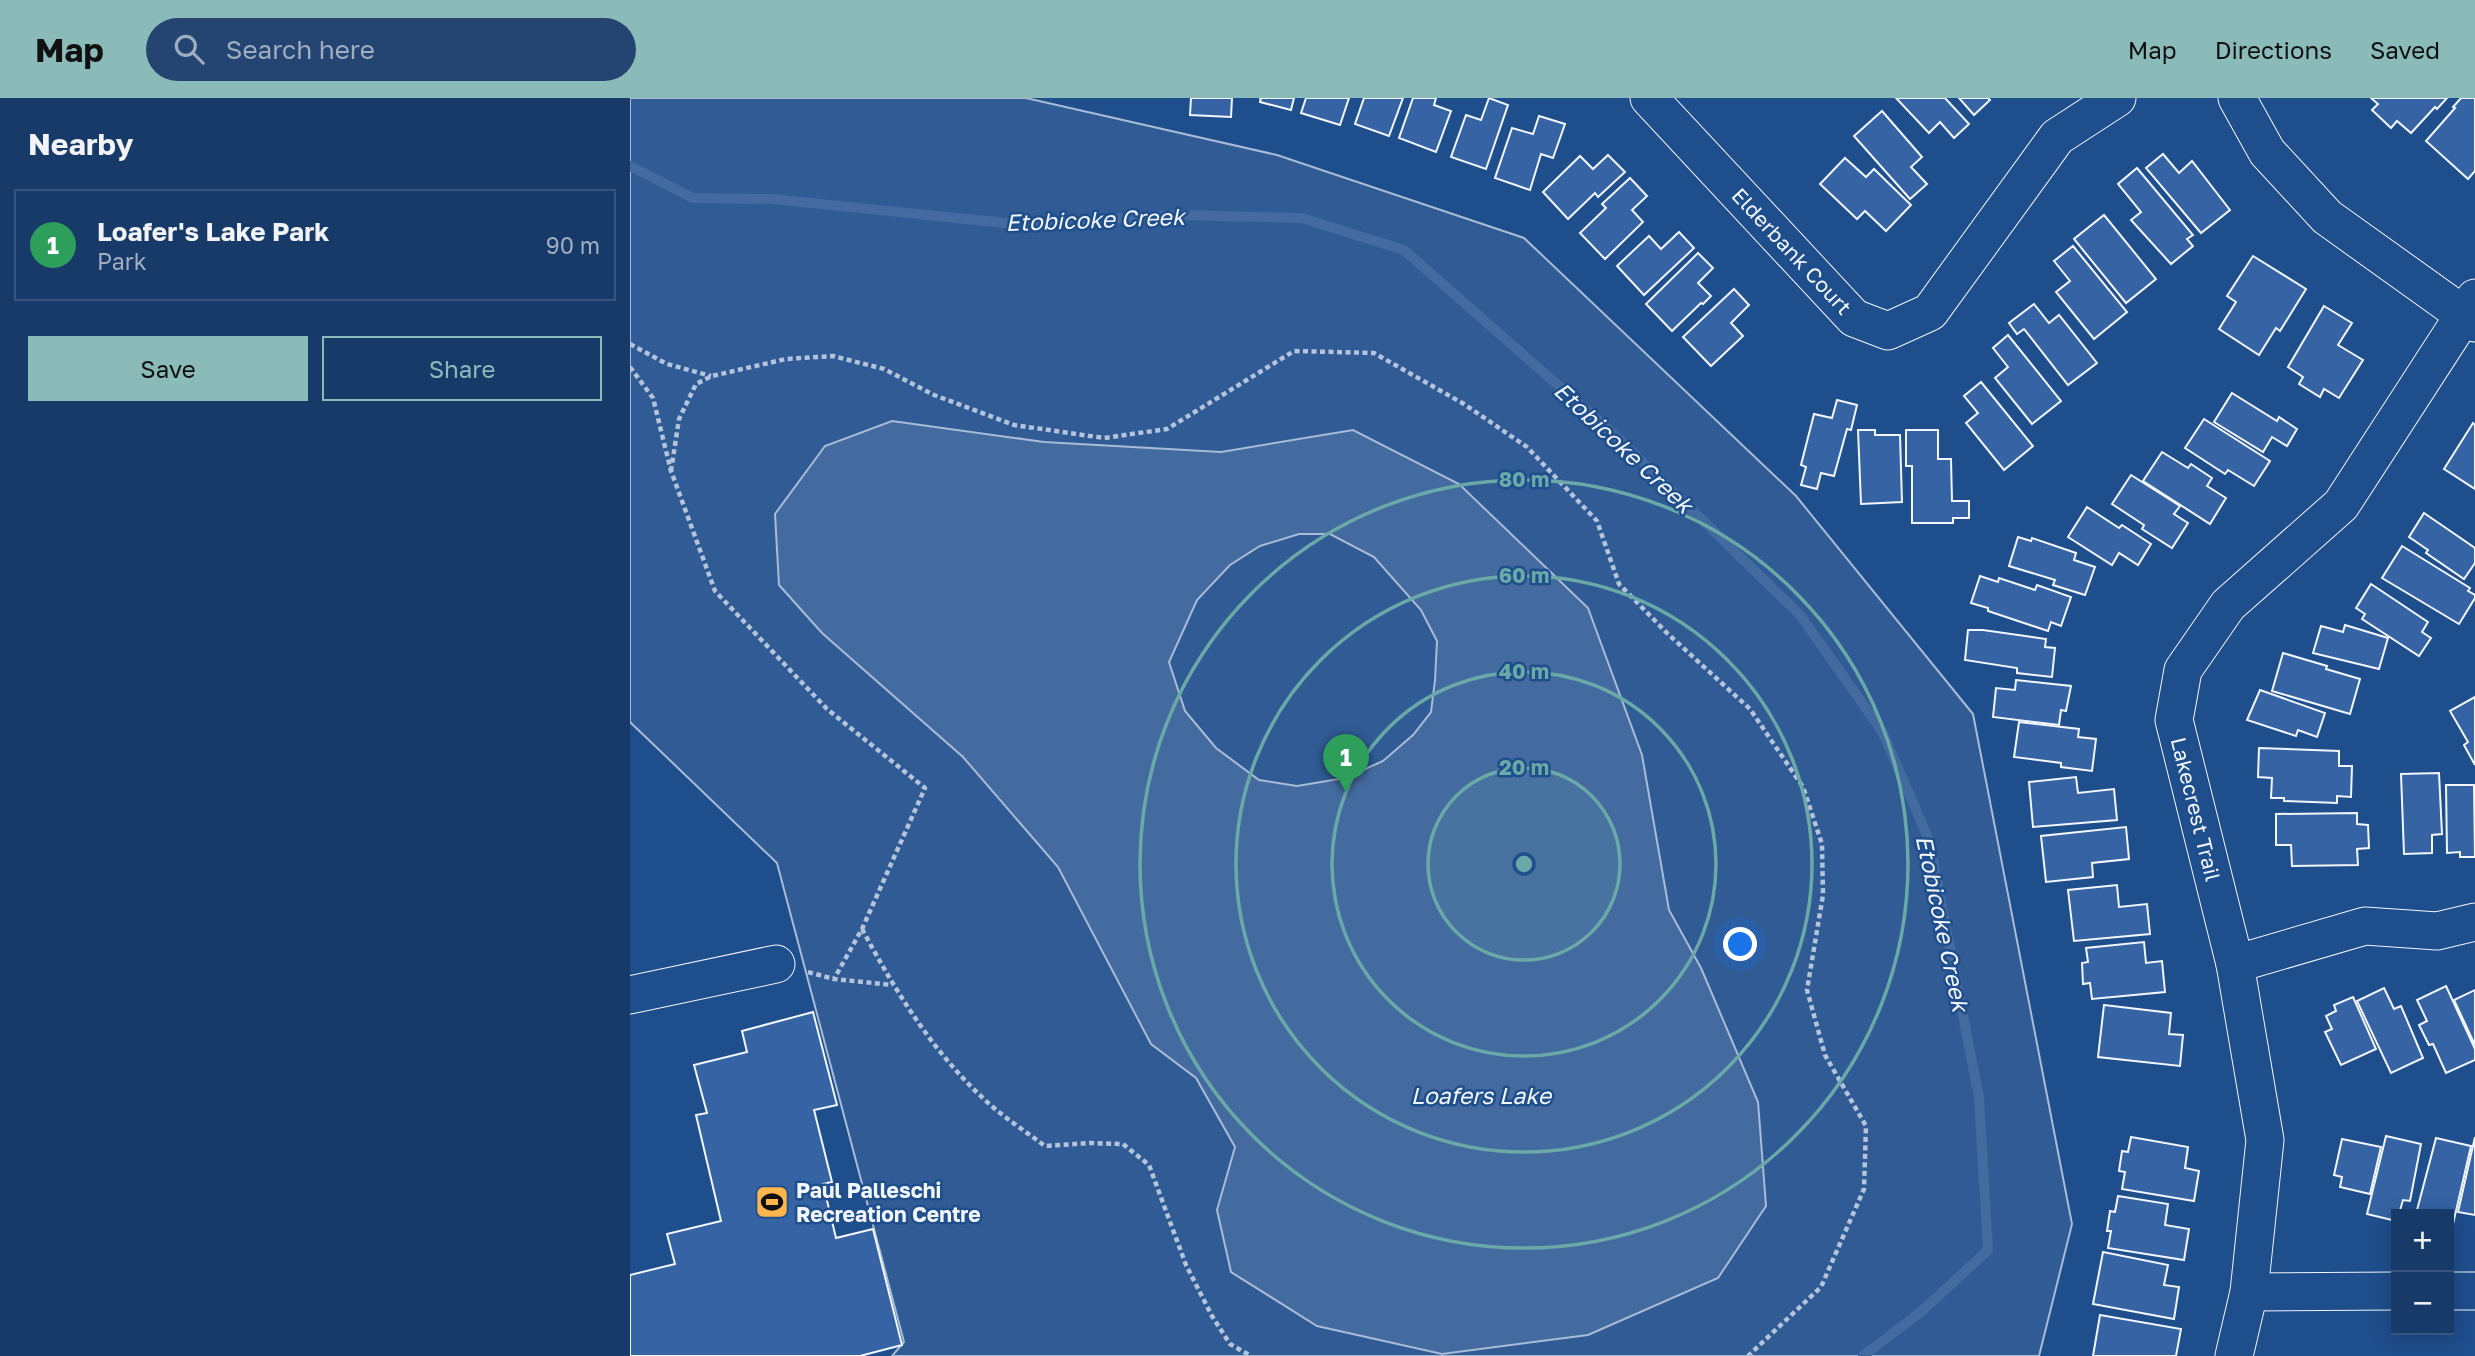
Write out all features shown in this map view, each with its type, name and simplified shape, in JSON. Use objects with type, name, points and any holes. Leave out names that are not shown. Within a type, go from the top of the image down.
[{"type":"street","name":"Elderbank Court","points":[[1649,98],[1854,318],[1888,331],[1930,312],[2057,136],[2116,98]]},
{"type":"street","points":[[2237,98],[2267,152],[2327,217],[2471,312]]},
{"type":"street","name":"Lakecrest Trail","points":[[2234,1356],[2249,1292],[2265,1140],[2235,964],[2174,720],[2183,670],[2228,605],[2341,505],[2471,312]]},
{"type":"street","points":[[2235,964],[2365,926],[2437,930],[2475,922]]},
{"type":"street","points":[[630,995],[776,964]]},
{"type":"street","points":[[2249,1292],[2391,1291]]},
{"type":"street","points":[[2454,1291],[2475,1291]]},
{"type":"path","points":[[630,344],[667,364],[712,376]]},
{"type":"path","points":[[671,471],[679,419],[696,384],[712,376],[786,359],[832,356],[884,369],[934,395],[1014,425],[1104,438],[1167,429],[1294,351],[1374,353],[1464,404],[1527,447],[1597,522],[1619,584],[1668,634],[1751,709],[1803,787],[1822,844],[1823,895],[1807,990],[1825,1055],[1866,1126],[1864,1189],[1821,1287],[1748,1356]]},
{"type":"path","points":[[630,367],[653,398],[671,471],[715,591],[827,709],[925,788],[862,929],[834,979]]},
{"type":"path","points":[[862,929],[893,986],[933,1045],[985,1100],[1045,1146],[1123,1144],[1149,1165],[1186,1265],[1212,1316],[1230,1344],[1251,1356]]},
{"type":"path","points":[[776,964],[834,979],[893,986]]},
{"type":"shaded area","points":[[630,98],[1026,98],[1277,155],[1524,238],[1796,496],[1973,714],[2072,1224],[2039,1356],[892,1356],[904,1342],[777,863],[630,722]]},
{"type":"water","name":"Loafers Lake","points":[[892,421],[1044,442],[1221,452],[1353,430],[1459,484],[1588,608],[1642,755],[1669,910],[1701,968],[1758,1102],[1766,1206],[1718,1278],[1588,1335],[1442,1354],[1317,1326],[1231,1272],[1217,1210],[1235,1147],[1196,1078],[1151,1044],[1058,867],[963,757],[822,633],[779,585],[775,514],[825,446]],"holes":[[[1299,534],[1330,534],[1374,557],[1421,610],[1437,641],[1431,712],[1413,735],[1383,761],[1345,778],[1297,786],[1259,780],[1216,748],[1185,711],[1169,662],[1197,600],[1230,565],[1260,546]]]},
{"type":"building","points":[[1191,98],[1232,98],[1231,117],[1190,115]]},
{"type":"building","points":[[1261,98],[1294,98],[1291,110],[1260,102]]},
{"type":"building","points":[[1306,98],[1349,98],[1340,125],[1301,113]]},
{"type":"building","points":[[1364,98],[1403,98],[1389,136],[1355,124]]},
{"type":"building","points":[[1413,98],[1436,98],[1434,105],[1451,111],[1436,152],[1399,138]]},
{"type":"building","points":[[1489,98],[1508,105],[1486,169],[1451,157],[1466,115],[1481,120]]},
{"type":"building","points":[[1896,98],[1945,98],[1969,124],[1954,138],[1940,122],[1929,133]]},
{"type":"building","points":[[1959,98],[1988,98],[1990,100],[1974,115]]},
{"type":"building","points":[[2371,98],[2447,98],[2411,133],[2397,121],[2391,128],[2372,110],[2378,104]]},
{"type":"building","points":[[2461,98],[2475,98],[2475,171],[2468,179],[2426,141]]},
{"type":"building","points":[[1882,111],[1922,157],[1911,167],[1927,184],[1910,199],[1854,136]]},
{"type":"building","points":[[1539,116],[1565,124],[1553,158],[1541,154],[1530,190],[1495,178],[1512,128],[1533,134]]},
{"type":"building","points":[[2163,154],[2179,173],[2192,161],[2230,210],[2201,233],[2146,168]]},
{"type":"building","points":[[1608,155],[1625,172],[1598,197],[1595,193],[1568,219],[1543,192],[1580,156],[1593,169]]},
{"type":"building","points":[[1845,158],[1866,177],[1874,169],[1911,205],[1886,231],[1865,211],[1857,219],[1820,184]]},
{"type":"building","points":[[2137,168],[2193,235],[2187,239],[2193,246],[2171,264],[2131,220],[2141,212],[2118,184]]},
{"type":"building","points":[[1630,178],[1647,196],[1632,210],[1643,222],[1605,259],[1580,233],[1606,208],[1602,204]]},
{"type":"building","points":[[2104,215],[2156,279],[2126,303],[2074,239]]},
{"type":"building","points":[[1679,232],[1694,248],[1644,295],[1617,266],[1649,236],[1661,249]]},
{"type":"building","points":[[2073,246],[2127,312],[2094,339],[2056,292],[2070,281],[2054,261]]},
{"type":"building","points":[[1698,253],[1713,268],[1698,283],[1711,296],[1672,331],[1646,304]]},
{"type":"building","points":[[2253,256],[2306,289],[2280,331],[2276,328],[2259,355],[2219,329],[2236,302],[2227,296]]},
{"type":"building","points":[[1734,289],[1749,305],[1731,323],[1743,336],[1711,366],[1683,337]]},
{"type":"building","points":[[2034,304],[2049,323],[2059,315],[2097,363],[2068,385],[2024,329],[2017,334],[2009,323]]},
{"type":"building","points":[[2324,306],[2352,323],[2338,345],[2363,360],[2339,398],[2324,389],[2320,397],[2299,384],[2303,377],[2288,367]]},
{"type":"building","points":[[2008,335],[2061,401],[2032,424],[1995,378],[2008,367],[1993,348]]},
{"type":"building","points":[[1981,382],[2033,446],[2004,470],[1966,423],[1978,413],[1964,396]]},
{"type":"building","points":[[2232,393],[2277,421],[2279,417],[2297,429],[2287,446],[2272,437],[2263,452],[2214,422]]},
{"type":"building","points":[[1837,400],[1857,405],[1851,430],[1847,429],[1834,476],[1821,473],[1817,489],[1801,485],[1806,467],[1801,465],[1814,414],[1832,418]]},
{"type":"building","points":[[2204,419],[2270,461],[2254,486],[2228,470],[2225,474],[2185,448]]},
{"type":"building","points":[[2473,423],[2475,425],[2475,489],[2444,469]]},
{"type":"building","points":[[1858,430],[1875,430],[1875,435],[1900,435],[1902,502],[1861,504]]},
{"type":"building","points":[[1906,430],[1938,430],[1938,459],[1951,459],[1952,501],[1969,501],[1969,518],[1953,518],[1953,523],[1912,523],[1912,466],[1906,466]]},
{"type":"building","points":[[2162,452],[2188,468],[2191,464],[2212,478],[2207,486],[2226,498],[2210,524],[2143,481]]},
{"type":"building","points":[[2131,475],[2180,506],[2174,514],[2188,523],[2172,548],[2142,529],[2144,525],[2112,504]]},
{"type":"building","points":[[2087,507],[2119,528],[2122,525],[2151,544],[2138,565],[2119,553],[2112,565],[2068,537]]},
{"type":"building","points":[[2424,513],[2475,548],[2475,563],[2464,579],[2426,553],[2428,550],[2409,537]]},
{"type":"building","points":[[2018,537],[2031,541],[2032,538],[2076,553],[2074,560],[2095,567],[2085,595],[2053,585],[2055,580],[2009,566]]},
{"type":"building","points":[[2402,546],[2470,588],[2468,591],[2475,595],[2475,598],[2459,624],[2382,578]]},
{"type":"building","points":[[1980,576],[1998,582],[1999,578],[2035,590],[2037,585],[2071,597],[2061,626],[2051,622],[2048,631],[1971,603]]},
{"type":"building","points":[[2371,584],[2428,622],[2422,632],[2431,638],[2419,656],[2362,619],[2365,614],[2356,608]]},
{"type":"building","points":[[2345,625],[2388,638],[2379,669],[2313,653],[2321,626],[2343,632]]},
{"type":"building","points":[[1968,630],[2046,639],[2045,647],[2055,648],[2052,677],[2017,673],[2017,668],[1965,660]]},
{"type":"building","points":[[2283,653],[2360,679],[2350,714],[2272,691]]},
{"type":"building","points":[[2016,680],[2071,686],[2066,711],[2061,710],[2059,725],[1993,717],[1996,688],[2015,690]]},
{"type":"building","points":[[2260,690],[2325,713],[2317,737],[2298,730],[2296,736],[2247,720]]},
{"type":"building","points":[[2475,697],[2475,765],[2464,745],[2468,742],[2450,711]]},
{"type":"building","points":[[2019,722],[2079,729],[2078,737],[2096,739],[2092,771],[2061,767],[2061,763],[2014,757]]},
{"type":"building","points":[[2259,748],[2339,751],[2339,766],[2352,766],[2351,797],[2337,796],[2337,803],[2271,798],[2272,778],[2258,777]]},
{"type":"building","points":[[2439,773],[2442,834],[2432,835],[2432,853],[2404,854],[2401,774]]},
{"type":"building","points":[[2076,777],[2078,793],[2114,789],[2117,820],[2033,827],[2029,782]]},
{"type":"building","points":[[2446,785],[2474,785],[2475,857],[2460,857],[2460,852],[2447,853]]},
{"type":"building","points":[[2357,813],[2357,824],[2368,825],[2369,848],[2357,849],[2358,865],[2292,866],[2291,845],[2276,845],[2276,814]]},
{"type":"building","points":[[2126,827],[2129,859],[2092,863],[2093,877],[2046,882],[2041,836]]},
{"type":"building","points":[[2117,885],[2119,907],[2147,904],[2150,934],[2074,941],[2068,890]]},
{"type":"building","points":[[2144,942],[2146,963],[2162,961],[2165,992],[2092,999],[2090,983],[2083,984],[2082,963],[2088,962],[2086,948]]},
{"type":"building","points":[[2446,986],[2475,1049],[2475,1060],[2446,1073],[2433,1044],[2429,1045],[2419,1025],[2427,1021],[2417,1000]]},
{"type":"building","points":[[2384,988],[2394,1009],[2401,1006],[2423,1058],[2391,1073],[2357,1001]]},
{"type":"building","points":[[2475,990],[2475,1045],[2454,1000]]},
{"type":"building","points":[[2353,997],[2376,1049],[2341,1065],[2325,1032],[2332,1029],[2326,1016],[2336,1011],[2334,1005]]},
{"type":"building","points":[[2104,1005],[2171,1013],[2169,1034],[2183,1035],[2180,1066],[2098,1057]]},
{"type":"building","name":"Paul Palleschi Recreation Centre","points":[[813,1012],[837,1105],[814,1110],[832,1182],[823,1184],[836,1238],[873,1229],[902,1345],[860,1356],[630,1356],[630,1275],[675,1264],[667,1234],[721,1221],[696,1115],[707,1113],[694,1065],[747,1052],[742,1031]]},
{"type":"building","points":[[2386,1136],[2421,1144],[2410,1201],[2403,1200],[2400,1209],[2391,1209],[2391,1220],[2367,1214]]},
{"type":"building","points":[[2131,1137],[2188,1147],[2185,1168],[2199,1171],[2194,1201],[2122,1189],[2125,1172],[2119,1171],[2122,1151],[2128,1152]]},
{"type":"building","points":[[2475,1137],[2475,1215],[2458,1212]]},
{"type":"building","points":[[2436,1138],[2471,1146],[2454,1220],[2454,1209],[2417,1209]]},
{"type":"building","points":[[2342,1139],[2381,1147],[2370,1194],[2340,1187],[2342,1177],[2334,1175]]},
{"type":"building","points":[[2118,1196],[2168,1204],[2165,1225],[2189,1229],[2184,1260],[2108,1248],[2110,1211],[2115,1212]]},
{"type":"building","points":[[2103,1252],[2168,1265],[2164,1285],[2179,1287],[2174,1319],[2093,1304]]},
{"type":"building","points":[[2100,1315],[2181,1329],[2176,1356],[2093,1356]]},
{"type":"waterway","name":"Etobicoke Creek","points":[[630,166],[693,198],[772,199],[1015,224],[1180,215],[1302,218],[1404,250],[1616,436],[1800,615],[1882,731],[1929,840],[1979,1098],[1988,1250],[1922,1311],[1863,1356]]},
{"type":"place","name":"Loafer's Lake Park","points":[[1346,792]]},
{"type":"place","name":"Paul Palleschi Recreation Centre","points":[[772,1202]]}]
